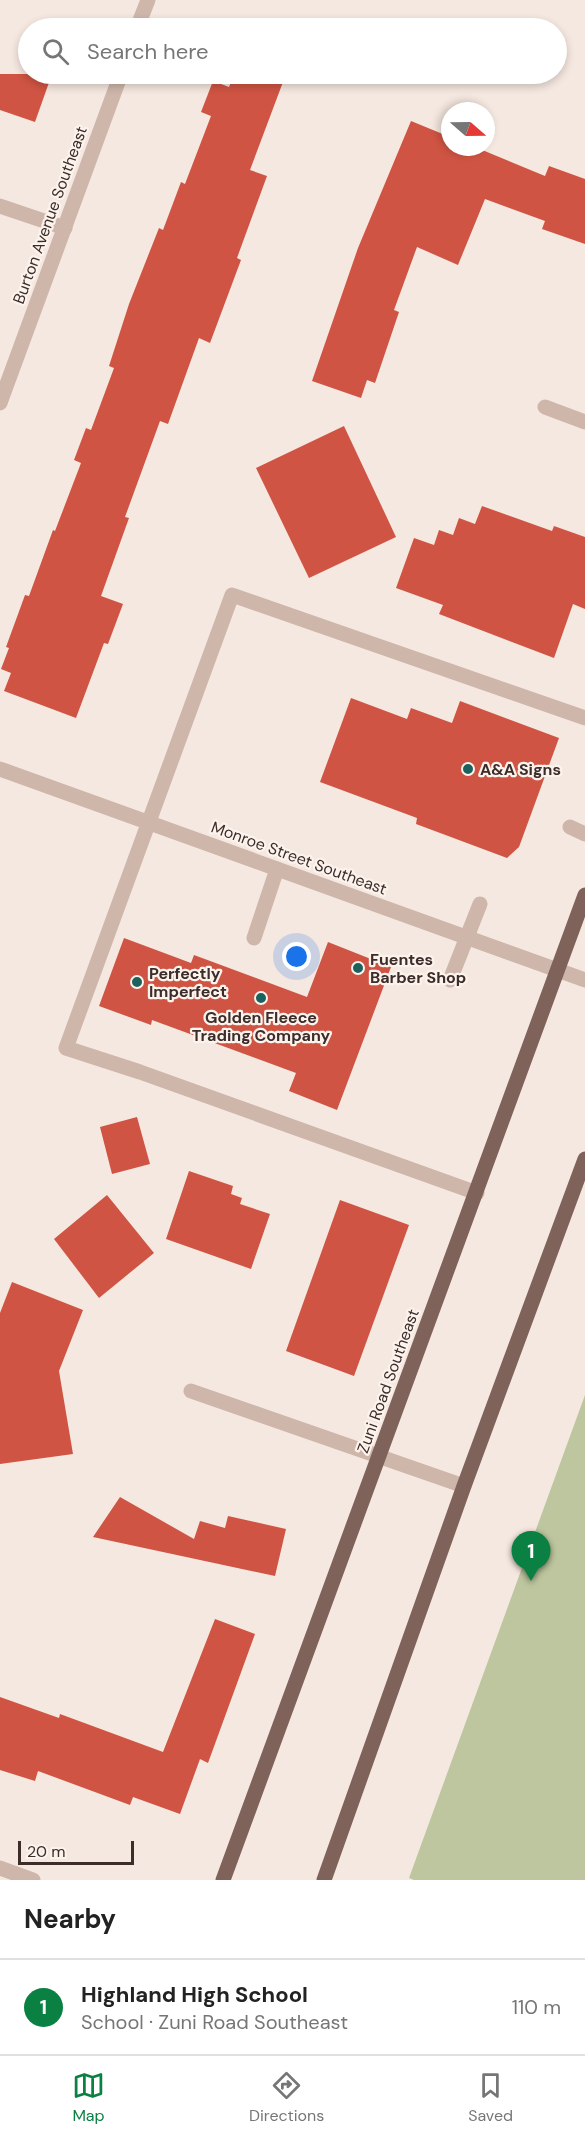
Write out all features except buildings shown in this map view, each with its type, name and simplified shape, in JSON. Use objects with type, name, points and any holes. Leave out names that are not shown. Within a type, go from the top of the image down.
[{"type":"main road","name":"Zuni Road Southeast","points":[[223,1880],[585,895]]},
{"type":"main road","points":[[324,1880],[464,1486],[585,1159]]},
{"type":"street","points":[[141,18],[147,0]]},
{"type":"street","name":"Burton Avenue Southeast","points":[[0,403],[117,84]]},
{"type":"street","points":[[0,206],[65,228]]},
{"type":"street","points":[[545,407],[585,422]]},
{"type":"street","points":[[477,1193],[140,1072],[66,1048],[232,595],[585,718]]},
{"type":"street","name":"Monroe Street Southeast","points":[[0,769],[585,980]]},
{"type":"street","points":[[570,827],[585,834]]},
{"type":"street","points":[[254,938],[277,869]]},
{"type":"street","points":[[450,980],[480,904]]},
{"type":"street","points":[[191,1391],[464,1486]]},
{"type":"street","points":[[0,1868],[33,1880]]},
{"type":"green space","points":[[585,1395],[585,1880],[414,1880],[409,1878]]},
{"type":"place","name":"A&A Signs","points":[[468,769]]},
{"type":"place","name":"Fuentes Barber Shop","points":[[358,968]]},
{"type":"place","name":"Perfectly Imperfect","points":[[137,982]]},
{"type":"place","name":"Golden Fleece Trading Company","points":[[261,998]]},
{"type":"place","name":"Highland High School","points":[[531,1581]]}]
